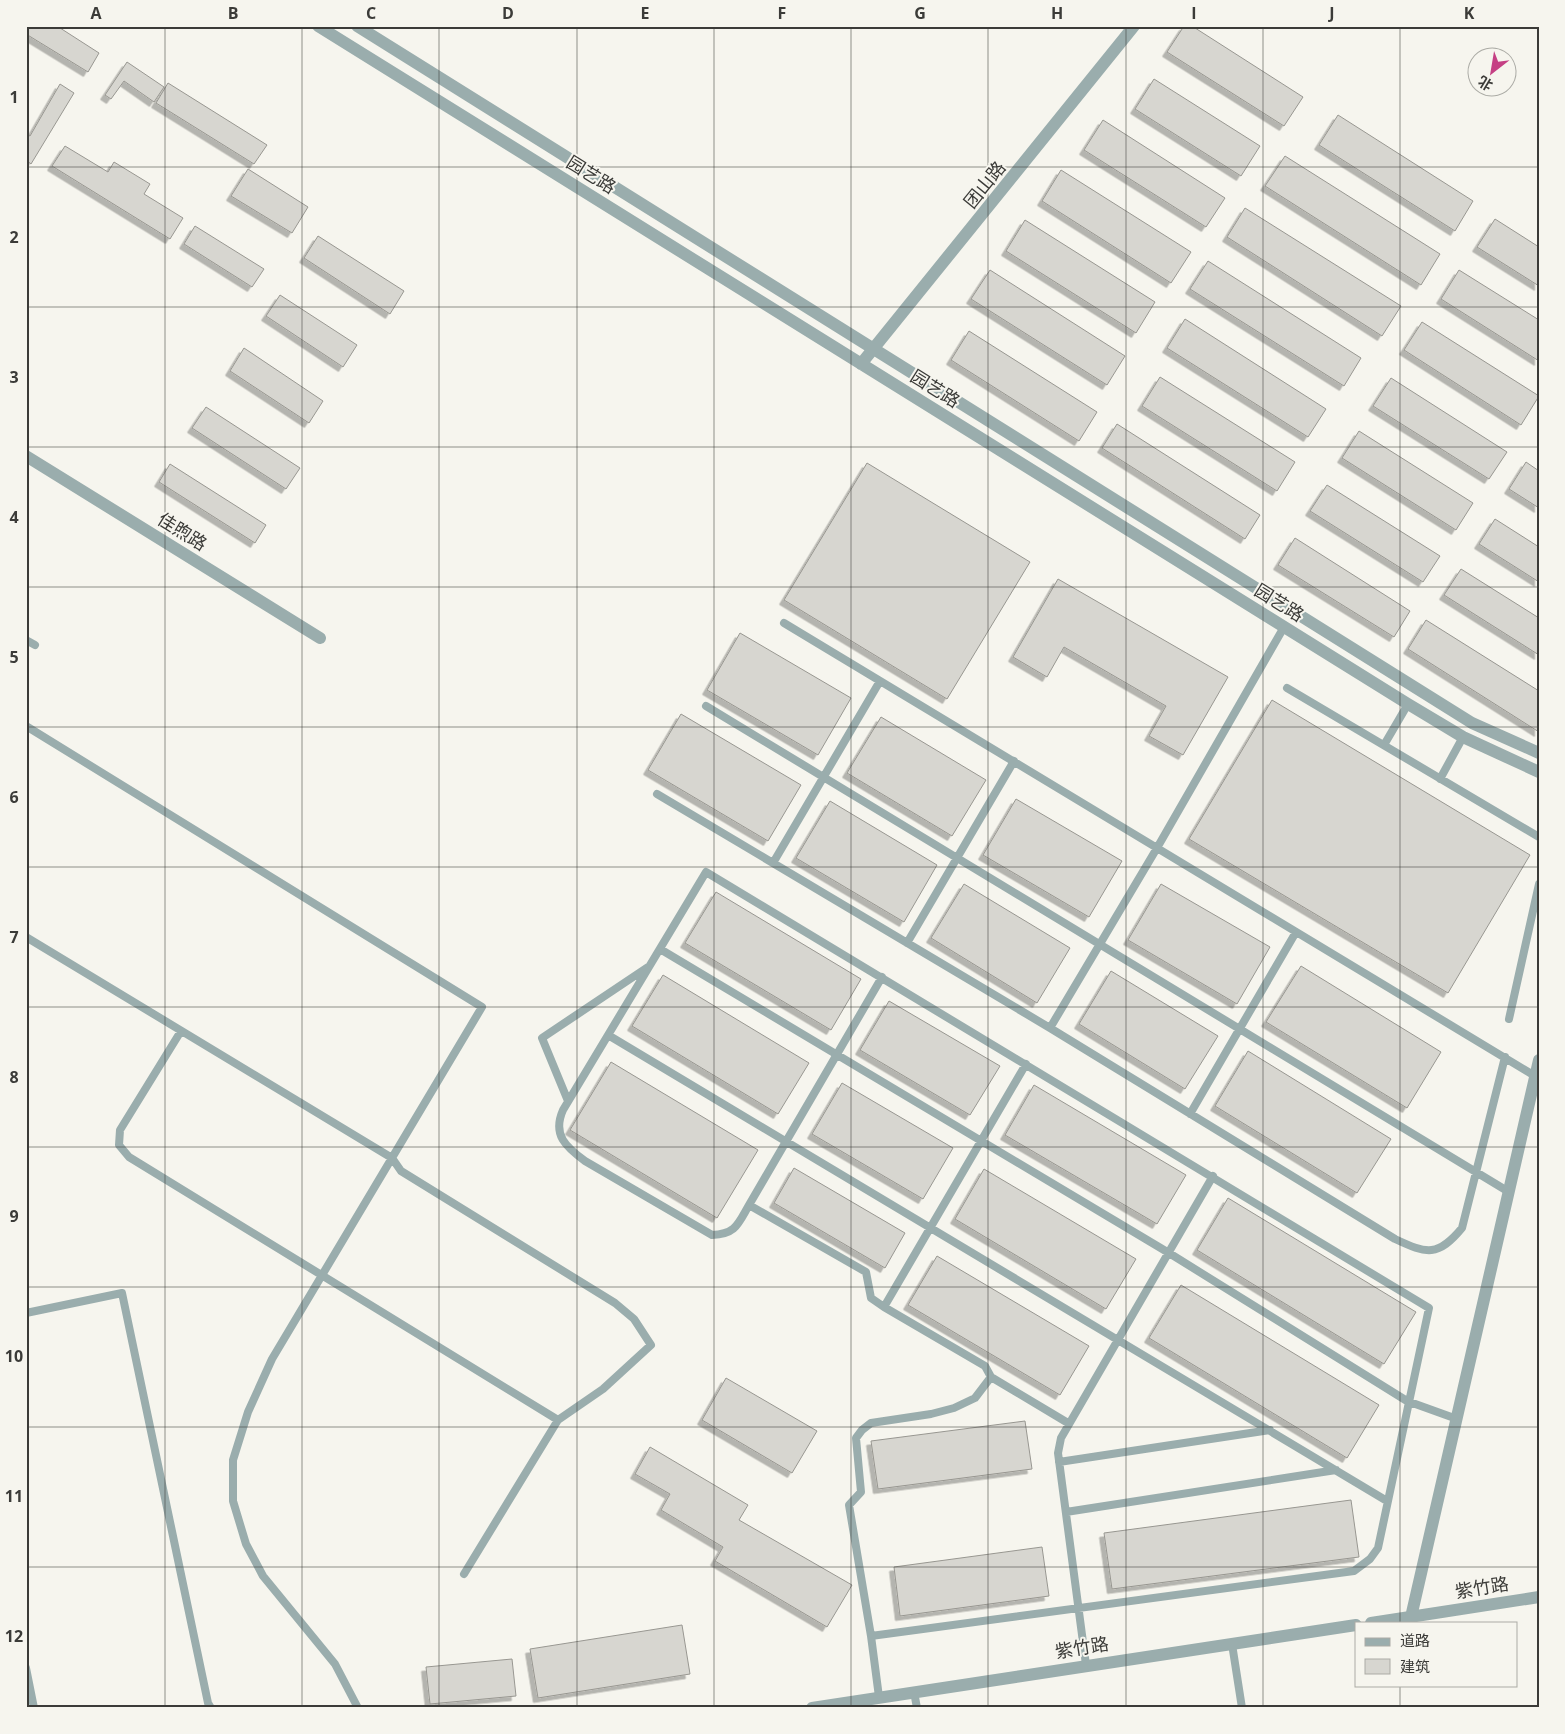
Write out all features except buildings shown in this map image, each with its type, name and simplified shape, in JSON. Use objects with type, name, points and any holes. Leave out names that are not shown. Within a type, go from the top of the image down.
[{"type":"street","name":"园艺路","points":[[318,26],[1463,738],[1539,772]]},
{"type":"street","name":"园艺路","points":[[357,26],[1472,723],[1539,753]]},
{"type":"street","name":"团山路","points":[[861,364],[876,349],[1134,26]]},
{"type":"street","name":"佳煦路","points":[[26,456],[320,638]]},
{"type":"street","points":[[1412,1617],[1539,1060]]},
{"type":"street","name":"紫竹路","points":[[1378,1622],[1539,1597]]},
{"type":"street","name":"紫竹路","points":[[812,1708],[840,1706],[879,1697],[1355,1625]]},
{"type":"lane","points":[[784,623],[1535,1076]]},
{"type":"lane","points":[[1050,1028],[1158,848],[1284,627]]},
{"type":"lane","points":[[26,640],[35,645]]},
{"type":"lane","points":[[773,863],[880,681]]},
{"type":"lane","points":[[1288,688],[1539,837]]},
{"type":"lane","points":[[1384,745],[1408,704]]},
{"type":"lane","points":[[706,706],[1101,943],[1509,1192]]},
{"type":"lane","points":[[26,726],[482,1007],[272,1359],[248,1412],[234,1460],[232,1501],[246,1544],[262,1576],[335,1664],[358,1708]]},
{"type":"lane","points":[[1440,779],[1463,738]]},
{"type":"lane","points":[[907,943],[1014,762]]},
{"type":"lane","points":[[657,794],[1050,1028],[1395,1239],[1417,1249],[1434,1251],[1450,1242],[1462,1228],[1505,1058]]},
{"type":"lane","points":[[870,1636],[1354,1571],[1370,1559],[1378,1548],[1407,1401],[1429,1308],[1214,1176],[706,872],[568,1101],[557,1123],[561,1139],[570,1150],[586,1161],[712,1235],[725,1235],[735,1228],[882,978]]},
{"type":"lane","points":[[1509,1019],[1539,884]]},
{"type":"lane","points":[[1190,1114],[1296,932]]},
{"type":"lane","points":[[26,937],[392,1158],[401,1171],[615,1303],[634,1319],[651,1345],[603,1389],[558,1420],[464,1574]]},
{"type":"lane","points":[[660,950],[1169,1253],[1407,1401],[1458,1418]]},
{"type":"lane","points":[[568,1101],[542,1038],[650,966]]},
{"type":"lane","points":[[181,1031],[120,1130],[119,1145],[129,1157],[558,1420]]},
{"type":"lane","points":[[608,1035],[1118,1338],[1387,1501]]},
{"type":"lane","points":[[884,1307],[1026,1064]]},
{"type":"lane","points":[[1086,1666],[1058,1453],[1068,1423],[1214,1176]]},
{"type":"lane","points":[[749,1205],[866,1272],[871,1298],[985,1366],[991,1377],[1068,1423]]},
{"type":"lane","points":[[26,1313],[122,1293],[208,1703],[211,1708]]},
{"type":"lane","points":[[879,1697],[848,1505],[861,1492],[856,1438],[871,1423],[931,1414],[954,1408],[975,1398],[991,1377]]},
{"type":"lane","points":[[1059,1462],[1270,1430]]},
{"type":"lane","points":[[1066,1512],[1336,1470]]},
{"type":"lane","points":[[1232,1644],[1242,1708]]},
{"type":"lane","points":[[26,1668],[34,1708]]},
{"type":"lane","points":[[914,1692],[917,1708]]}]
